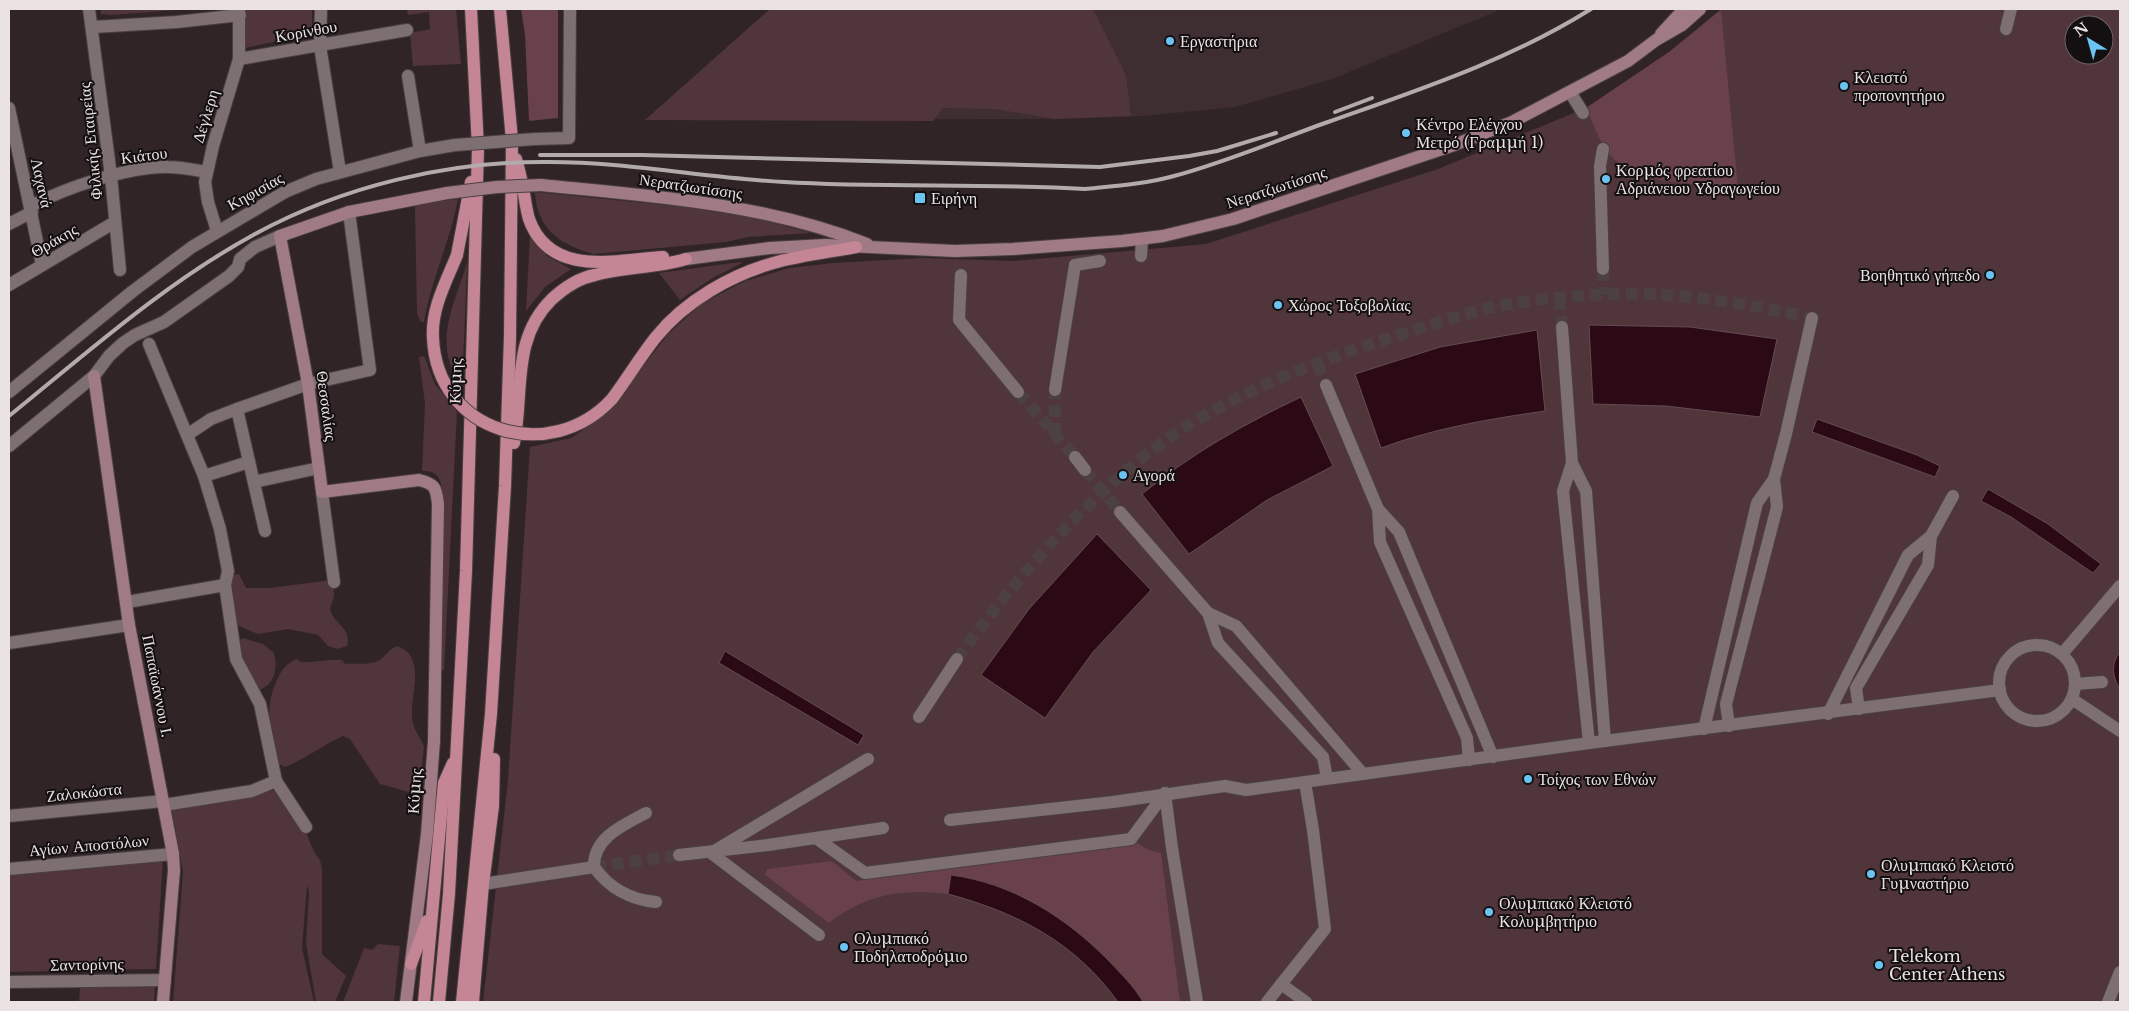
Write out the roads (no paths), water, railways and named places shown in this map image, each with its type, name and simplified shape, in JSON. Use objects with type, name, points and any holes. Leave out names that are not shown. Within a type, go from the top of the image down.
[{"type":"main road","name":"Κύμης","points":[[439,1002],[449,894],[466,572],[478,148],[471,9]]},
{"type":"main road","points":[[462,1002],[491,714],[505,486],[510,337],[512,140],[500,9]]},
{"type":"main road","points":[[512,140],[528,217],[536,234],[550,248],[568,258],[592,262],[671,256],[686,259]]},
{"type":"main road","points":[[478,148],[457,255],[436,308],[433,337],[435,357],[442,376],[460,404],[478,418],[498,429],[520,434],[537,435],[554,434],[576,426],[595,415],[612,400],[656,337],[675,318],[702,297],[730,281],[770,264],[856,247]]},
{"type":"main road","points":[[505,486],[517,427],[524,346],[540,312],[564,290],[588,277],[686,259]]},
{"type":"main road","points":[[473,1002],[483,884],[493,806],[494,748],[491,714]]},
{"type":"main road","name":"Κύμης","points":[[424,1002],[444,783],[457,754]]},
{"type":"main road","points":[[411,964],[433,905]]},
{"type":"street","name":"Φιλικής Εταιρείας","points":[[89,9],[93,27],[111,176],[120,270]]},
{"type":"street","points":[[321,9],[320,46],[340,172]]},
{"type":"street","name":"Κηφισίας","points":[[9,392],[133,291],[217,231],[285,192],[316,178],[455,145],[569,138],[570,9]]},
{"type":"street","name":"Νερατζιωτίσσης","points":[[1656,40],[1684,9]]},
{"type":"street","name":"Νερατζιωτίσσης","points":[[686,259],[778,247],[825,245],[955,251],[1013,249],[1142,239],[1163,236],[1233,219],[1473,138],[1512,122],[1628,60],[1656,40],[1682,25],[1700,9]]},
{"type":"street","points":[[2006,29],[2011,9]]},
{"type":"street","points":[[93,27],[177,22],[240,12]]},
{"type":"street","name":"Δέγλερη","points":[[217,231],[208,202],[205,182],[239,59],[240,12]]},
{"type":"street","name":"Κορίνθου","points":[[239,59],[407,30]]},
{"type":"street","points":[[408,76],[420,152]]},
{"type":"street","points":[[1570,92],[1583,113]]},
{"type":"street","name":"Λαχανά","points":[[9,108],[42,265]]},
{"type":"street","points":[[1602,149],[1600,166],[1603,269]]},
{"type":"street","name":"Κιάτου","points":[[9,224],[45,199],[111,176],[167,167],[207,172]]},
{"type":"street","name":"Νερατζιωτίσσης","points":[[349,212],[497,187],[541,186],[691,200],[760,212],[842,234],[876,248]]},
{"type":"street","points":[[9,446],[94,376],[109,356],[124,343],[135,335],[164,322],[229,276],[238,267],[240,260],[255,248],[280,236],[349,212],[370,370],[308,384],[237,409],[211,419],[187,435]]},
{"type":"street","name":"Θράκης","points":[[9,285],[115,222]]},
{"type":"street","name":"Θεσσαλίας","points":[[280,236],[308,384],[334,582]]},
{"type":"street","points":[[1141,256],[1142,239]]},
{"type":"street","points":[[1055,390],[1075,265],[1100,261]]},
{"type":"street","points":[[961,275],[959,320],[1018,392]]},
{"type":"street","points":[[1704,729],[1757,503],[1774,479],[1812,318]]},
{"type":"street","points":[[1562,327],[1572,463],[1563,491],[1589,743]]},
{"type":"street","points":[[149,344],[204,476],[226,554],[228,571],[225,585],[236,659],[260,704],[276,781],[306,827]]},
{"type":"street","name":"Παπαϊωάννου Ι.","points":[[94,376],[129,625],[173,854],[174,870],[163,1002]]},
{"type":"street","points":[[1326,385],[1378,509],[1380,542],[1467,738],[1470,760]]},
{"type":"street","points":[[237,409],[265,531]]},
{"type":"street","points":[[1075,458],[1084,470]]},
{"type":"street","points":[[204,476],[249,462]]},
{"type":"street","points":[[1572,463],[1586,491],[1605,741]]},
{"type":"street","points":[[254,482],[319,468]]},
{"type":"street","points":[[1729,726],[1726,704],[1777,507],[1774,479]]},
{"type":"street","name":"Κύμης","points":[[322,492],[419,480],[431,483],[436,490],[438,504],[434,741],[427,834],[406,1002]]},
{"type":"street","points":[[1828,714],[1908,555],[1931,536],[1953,496]]},
{"type":"street","points":[[1378,509],[1399,532],[1492,757]]},
{"type":"street","points":[[1120,512],[1208,613],[1218,642],[1323,757],[1327,778]]},
{"type":"street","points":[[1859,709],[1856,688],[1928,565],[1931,536]]},
{"type":"street","points":[[127,602],[225,585]]},
{"type":"street","points":[[2062,654],[2120,586]]},
{"type":"street","points":[[1208,613],[1236,626],[1363,774]]},
{"type":"street","points":[[9,644],[129,625]]},
{"type":"street","points":[[2036,645],[2049,647],[2062,654],[2072,668],[2075,684],[2072,699],[2064,710],[2054,717],[2043,721],[2030,721],[2019,717],[2009,709],[2002,699],[2000,675],[2005,663],[2013,654],[2024,648],[2036,645]]},
{"type":"street","points":[[919,717],[957,659]]},
{"type":"street","points":[[2075,684],[2102,682]]},
{"type":"street","points":[[950,820],[1113,802],[1165,793],[1225,786],[1246,790],[2000,690]]},
{"type":"street","points":[[2072,699],[2120,731]]},
{"type":"street","points":[[712,853],[868,759]]},
{"type":"street","name":"Ζαλοκώστα","points":[[9,816],[164,803],[252,791],[276,781]]},
{"type":"street","points":[[1267,1002],[1325,929],[1305,782]]},
{"type":"street","points":[[816,838],[865,873],[1131,839],[1165,793]]},
{"type":"street","points":[[1165,793],[1197,1002]]},
{"type":"street","points":[[646,814],[618,828],[606,838],[596,850],[594,867],[609,883],[624,893],[642,900],[656,902]]},
{"type":"street","points":[[679,855],[712,853],[884,828]]},
{"type":"street","points":[[712,853],[819,935]]},
{"type":"street","name":"Αγίων Αποστόλων","points":[[9,869],[173,854]]},
{"type":"street","points":[[483,884],[594,867]]},
{"type":"street","points":[[2108,1002],[2120,972]]},
{"type":"street","name":"Σαντορίνης","points":[[9,982],[165,980]]},
{"type":"street","points":[[1281,984],[1306,1002]]},
{"type":"tunnel","points":[[1603,269],[1604,295]]},
{"type":"tunnel","points":[[957,659],[1000,602],[1047,548],[1071,522],[1123,473],[1179,431],[1209,413],[1241,396],[1306,367],[1487,308],[1534,300],[1592,295],[1648,294],[1731,302],[1812,318]]},
{"type":"tunnel","points":[[1559,298],[1562,327]]},
{"type":"tunnel","points":[[1317,363],[1326,385]]},
{"type":"tunnel","points":[[1055,390],[1055,435]]},
{"type":"tunnel","points":[[1018,392],[1075,457]]},
{"type":"tunnel","points":[[1085,470],[1120,512]]},
{"type":"tunnel","points":[[594,867],[679,855]]},
{"type":"railway","points":[[9,416],[158,296],[222,253],[255,234],[324,202],[397,180],[473,166],[549,162],[638,167],[755,180],[822,184],[1010,186],[1085,189],[1141,183],[1163,179],[1213,164],[1463,73],[1528,44],[1591,9]]},
{"type":"railway","points":[[1335,112],[1372,98]]},
{"type":"railway","points":[[540,155],[642,155],[1100,167],[1217,151],[1276,133]]},
{"type":"place","name":"Εργαστήρια","points":[[1170,41]]},
{"type":"place","name":"Κλειστό προπονητήριο","points":[[1844,86]]},
{"type":"place","name":"Κέντρο Ελέγχου Μετρό (Γραμμή 1)","points":[[1406,133]]},
{"type":"place","name":"Κορμός φρεατίου Αδριάνειου Υδραγωγείου","points":[[1606,179]]},
{"type":"place","name":"Ειρήνη","points":[[920,198]]},
{"type":"place","name":"Βοηθητικό γήπεδο","points":[[1990,275]]},
{"type":"place","name":"Χώρος Τοξοβολίας","points":[[1278,305]]},
{"type":"place","name":"Αγορά","points":[[1123,475]]},
{"type":"place","name":"Τοίχος των Εθνών","points":[[1528,779]]},
{"type":"place","name":"Ολυμπιακό Κλειστό Γυμναστήριο","points":[[1871,874]]},
{"type":"place","name":"Ολυμπιακό Κλειστό Κολυμβητήριο","points":[[1489,912]]},
{"type":"place","name":"Ολυμπιακό Ποδηλατοδρόμιο","points":[[844,947]]},
{"type":"place","name":"Telekom Center Athens","points":[[1879,965]]}]
